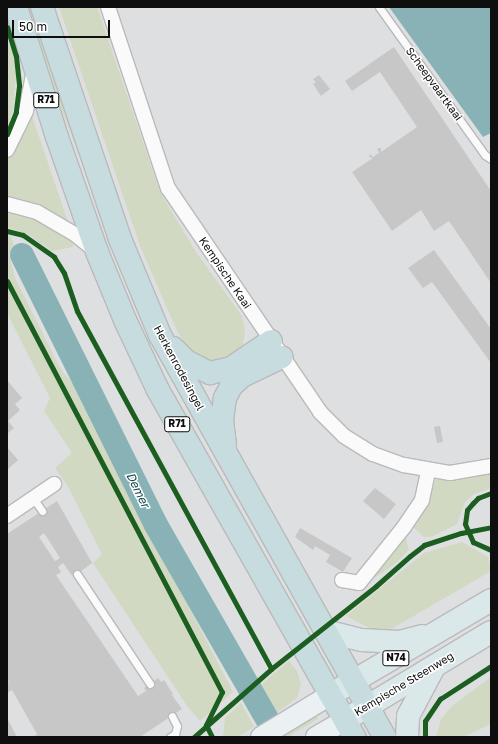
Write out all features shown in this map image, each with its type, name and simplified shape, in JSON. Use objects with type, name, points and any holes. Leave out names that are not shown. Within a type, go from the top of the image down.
[{"type":"highway","name":"R71","points":[[16,7],[57,137],[97,252],[125,320],[158,390],[349,729]]},
{"type":"highway","name":"Herkenrodesingel","points":[[42,7],[120,239],[160,335],[368,706]]},
{"type":"highway","points":[[160,335],[186,361],[210,373],[230,368],[276,349]]},
{"type":"highway","points":[[227,456],[222,421],[225,398],[231,386],[276,349]]},
{"type":"highway","name":"R71","points":[[368,706],[385,737]]},
{"type":"main road","name":"N74","points":[[261,737],[491,600]]},
{"type":"main road","points":[[326,631],[362,640],[400,642],[437,633]]},
{"type":"main road","name":"Kempische Steenweg","points":[[316,737],[349,729],[368,706],[491,632]]},
{"type":"main road","points":[[407,737],[408,716],[434,666]]},
{"type":"street","name":"Kempische Kaai","points":[[108,7],[168,188],[320,412],[344,436],[373,454],[428,471],[450,473],[491,466]]},
{"type":"street","points":[[7,150],[26,111],[35,64]]},
{"type":"street","points":[[7,204],[42,215],[76,235],[97,252]]},
{"type":"street","points":[[342,580],[359,583],[404,527],[422,500],[428,471]]},
{"type":"street","points":[[7,516],[54,484]]},
{"type":"lane","name":"Scheepvaartkaai","points":[[379,7],[485,155],[491,159]]},
{"type":"lane","points":[[33,498],[42,511]]},
{"type":"lane","points":[[77,574],[150,684]]},
{"type":"lane","points":[[170,737],[175,734],[177,726],[172,716]]},
{"type":"green space","points":[[27,7],[33,7],[87,176],[63,114]]},
{"type":"green space","points":[[59,7],[97,7],[160,192],[196,252],[242,316],[245,331],[243,345],[235,357],[211,364],[193,355],[177,331],[140,246]]},
{"type":"green space","points":[[7,38],[17,66],[13,111],[7,128]]},
{"type":"green space","points":[[31,115],[68,222],[7,199],[7,159],[20,141]]},
{"type":"green space","points":[[7,211],[25,215],[51,227],[72,240],[73,247],[52,251],[29,235],[7,227]]},
{"type":"green space","points":[[7,235],[11,236],[15,249],[9,254],[15,278],[60,368],[75,387],[233,692],[200,721],[187,706],[93,563],[102,554],[69,488],[55,468],[72,453],[44,411],[50,398],[7,313]]},
{"type":"green space","points":[[491,474],[491,488],[474,494],[465,502],[457,524],[431,537],[424,537],[411,525],[431,495],[436,478]]},
{"type":"green space","points":[[405,534],[409,550],[395,564],[368,582]]},
{"type":"green space","points":[[462,542],[488,557],[491,571],[393,628],[377,632],[346,616],[424,553]]},
{"type":"green space","points":[[289,661],[297,671],[301,685],[297,698],[272,716],[257,688]]},
{"type":"green space","points":[[491,677],[491,724],[463,737],[436,737],[441,719],[452,706]]},
{"type":"green space","points":[[241,703],[254,727],[237,737],[223,737],[225,718]]},
{"type":"green space","points":[[313,711],[318,719],[287,737],[271,737]]},
{"type":"water","points":[[389,7],[491,7],[491,133],[483,137]]},
{"type":"building","points":[[394,47],[491,191],[491,283],[449,221],[434,231],[421,210],[392,231],[352,172],[373,158],[369,157],[370,154],[373,157],[380,152],[377,151],[378,148],[381,148],[381,152],[417,127],[380,72],[352,91],[345,81]]},
{"type":"building","points":[[319,75],[330,89],[321,96],[313,84],[316,82],[313,79]]},
{"type":"building","points":[[434,250],[491,329],[491,363],[432,282],[423,288],[408,268]]},
{"type":"building","points":[[7,380],[22,398],[15,404],[20,410],[8,421],[14,428],[7,434]]},
{"type":"building","points":[[440,426],[443,442],[437,443],[434,427]]},
{"type":"building","points":[[7,447],[18,460],[7,470]]},
{"type":"building","points":[[375,488],[396,504],[384,519],[363,501]]},
{"type":"building","points":[[57,501],[92,563],[73,577],[63,563],[58,567],[61,572],[56,575],[138,696],[146,691],[144,688],[158,678],[161,682],[164,680],[173,694],[169,697],[172,695],[182,709],[140,737],[34,737],[37,734],[12,690],[7,693],[7,681],[10,683],[7,679],[7,534]],"holes":[[[44,533],[60,558],[55,561],[39,537]]]},
{"type":"building","points":[[300,528],[352,558],[343,572],[326,562],[330,555],[315,546],[313,550],[295,537]]},
{"type":"building","points":[[7,718],[16,735],[17,737],[7,737]]},
{"type":"waterway","name":"Demer","points":[[22,255],[156,525],[267,719]]},
{"type":"cycle path","points":[[7,27],[16,56],[19,86],[16,112],[7,134]]},
{"type":"cycle path","points":[[7,231],[23,235],[54,257],[64,273],[77,311],[271,669]]},
{"type":"cycle path","points":[[7,281],[222,692],[206,725],[212,737]]},
{"type":"cycle path","points":[[491,493],[478,498],[467,510],[465,524],[473,542],[491,550]]},
{"type":"cycle path","points":[[194,737],[271,669],[376,586],[424,545],[461,533],[491,527]]},
{"type":"cycle path","points":[[425,737],[425,721],[440,699],[491,666]]}]
